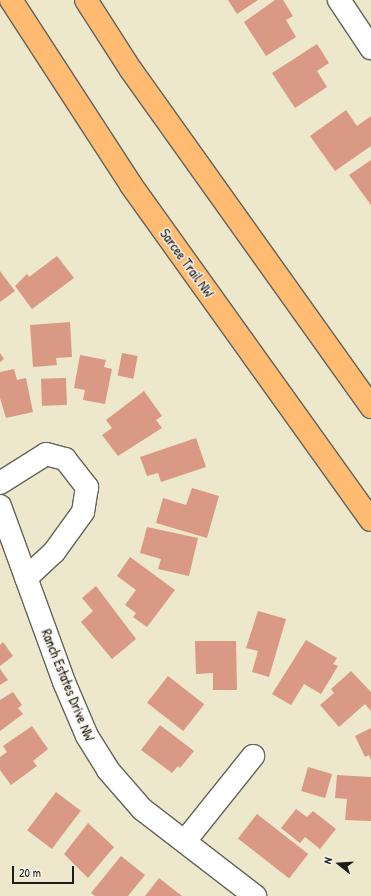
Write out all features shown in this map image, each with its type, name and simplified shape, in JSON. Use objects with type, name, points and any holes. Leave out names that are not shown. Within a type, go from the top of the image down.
[{"type":"main road","name":"Sarcee Trail NW","points":[[11,0],[131,185],[371,520]]},
{"type":"main road","points":[[86,0],[131,70],[371,407]]},
{"type":"street","points":[[339,0],[371,48]]},
{"type":"street","points":[[0,483],[46,454],[65,460],[87,487],[83,512],[54,552],[26,578]]},
{"type":"street","name":"Ranch Estates Drive NW","points":[[0,506],[64,682],[87,736],[108,770],[142,808],[255,896]]},
{"type":"street","points":[[185,841],[253,756]]},
{"type":"building","points":[[228,0],[258,0],[237,14]]},
{"type":"building","points":[[275,0],[283,0],[293,16],[286,20],[296,37],[266,56],[244,22]]},
{"type":"building","points":[[317,44],[329,63],[317,71],[327,87],[295,108],[272,73]]},
{"type":"building","points":[[346,110],[357,126],[371,116],[371,146],[335,171],[310,136]]},
{"type":"building","points":[[371,160],[371,205],[349,175]]},
{"type":"building","points":[[57,256],[74,278],[32,309],[15,286],[27,274],[29,277]]},
{"type":"building","points":[[0,271],[15,291],[0,302]]},
{"type":"building","points":[[70,322],[72,357],[56,358],[57,365],[33,367],[30,325]]},
{"type":"building","points":[[0,353],[4,359],[0,362]]},
{"type":"building","points":[[122,353],[138,356],[133,379],[118,376]]},
{"type":"building","points":[[80,355],[106,360],[104,367],[112,369],[105,404],[83,400],[85,390],[74,388]]},
{"type":"building","points":[[14,369],[17,380],[26,378],[33,412],[6,418],[0,398],[0,372]]},
{"type":"building","points":[[66,378],[67,405],[42,406],[41,379]]},
{"type":"building","points":[[144,391],[162,416],[156,420],[162,428],[118,456],[102,435],[112,428],[106,420]]},
{"type":"building","points":[[196,438],[206,467],[161,482],[158,473],[147,476],[140,457]]},
{"type":"building","points":[[192,488],[219,496],[207,538],[156,523],[163,498],[186,505]]},
{"type":"building","points":[[147,527],[198,538],[189,576],[158,569],[161,559],[140,553]]},
{"type":"building","points":[[130,557],[175,590],[147,627],[133,617],[136,613],[125,605],[136,590],[117,576]]},
{"type":"building","points":[[96,586],[136,639],[112,659],[81,622],[93,611],[82,598]]},
{"type":"building","points":[[258,611],[286,619],[269,677],[252,672],[258,651],[246,648]]},
{"type":"building","points":[[306,640],[337,658],[333,664],[338,666],[321,694],[304,684],[291,705],[272,694]]},
{"type":"building","points":[[195,641],[236,641],[237,690],[213,690],[213,673],[196,674]]},
{"type":"building","points":[[3,642],[13,656],[0,666],[0,645]]},
{"type":"building","points":[[0,669],[8,680],[0,685]]},
{"type":"building","points":[[351,671],[371,692],[371,711],[365,704],[339,727],[320,705],[334,693],[331,689]]},
{"type":"building","points":[[168,676],[204,704],[183,731],[147,703]]},
{"type":"building","points":[[13,692],[22,705],[18,708],[23,714],[0,731],[0,700]]},
{"type":"building","points":[[160,725],[194,751],[180,768],[178,766],[172,773],[141,750]]},
{"type":"building","points":[[32,726],[48,749],[33,761],[37,766],[11,785],[0,770],[0,757],[7,752],[3,746]]},
{"type":"building","points":[[371,728],[371,760],[369,755],[365,757],[355,736]]},
{"type":"building","points":[[308,767],[332,774],[325,798],[301,791]]},
{"type":"building","points":[[337,775],[371,777],[371,821],[345,820],[347,799],[335,798]]},
{"type":"building","points":[[56,792],[81,811],[52,849],[27,830]]},
{"type":"building","points":[[296,809],[307,817],[313,811],[336,829],[320,849],[305,837],[300,843],[281,828]]},
{"type":"building","points":[[257,814],[308,854],[289,878],[238,838]]},
{"type":"building","points":[[88,823],[114,847],[88,878],[64,854]]},
{"type":"building","points":[[121,856],[145,875],[128,896],[95,896],[91,893]]},
{"type":"building","points":[[159,878],[182,896],[145,896]]}]
